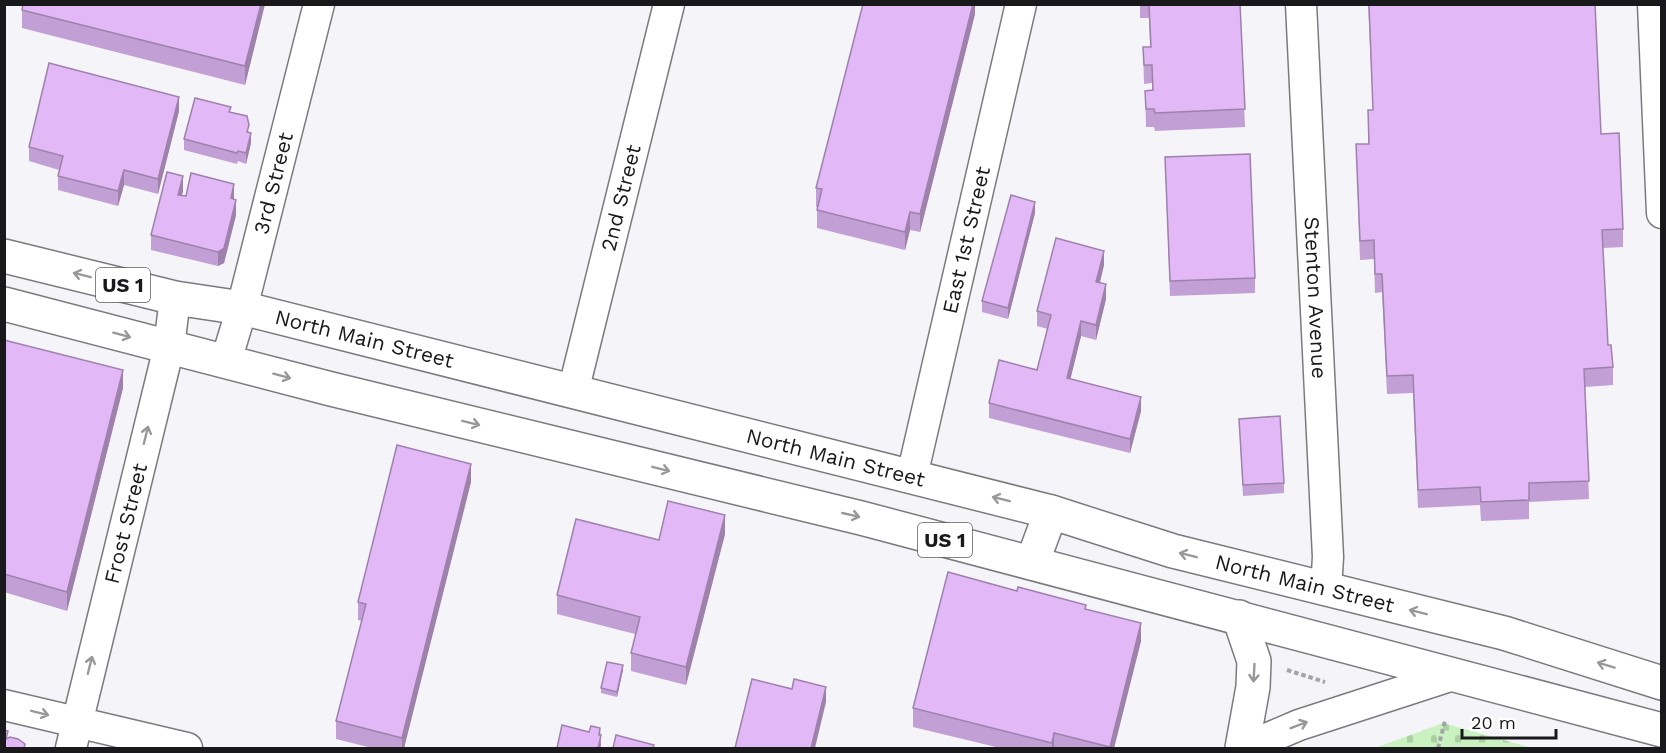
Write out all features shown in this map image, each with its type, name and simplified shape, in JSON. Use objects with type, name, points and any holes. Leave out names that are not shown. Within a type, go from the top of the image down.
[{"type":"main road","name":"North Main Street","points":[[4,256],[175,298],[242,308],[912,476],[1051,512],[1173,551],[1504,633],[1662,683]]},
{"type":"main road","name":"US 1","points":[[4,304],[331,389],[861,518],[1662,730]]},
{"type":"main road","points":[[1032,563],[1051,512]]},
{"type":"main road","points":[[1239,617],[1254,661],[1253,687],[1244,748]]},
{"type":"street","name":"3rd Street","points":[[226,361],[242,308],[319,4]]},
{"type":"street","name":"2nd Street","points":[[573,392],[669,4]]},
{"type":"street","name":"East 1st Street","points":[[912,476],[1021,4]]},
{"type":"street","name":"Stenton Avenue","points":[[1301,4],[1328,557],[1326,589]]},
{"type":"street","points":[[1653,4],[1662,213]]},
{"type":"street","name":"Frost Street","points":[[73,735],[169,347],[175,298]]},
{"type":"street","points":[[1244,748],[1299,725],[1453,675]]},
{"type":"street","points":[[4,705],[73,735],[187,748]]},
{"type":"path","points":[[1284,669],[1329,683]]},
{"type":"path","points":[[1438,748],[1445,721]]},
{"type":"green space","points":[[1443,723],[1532,748],[1375,748]]},
{"type":"building","points":[[23,4],[261,4],[245,66],[22,10]]},
{"type":"building","points":[[863,4],[973,4],[920,214],[910,212],[905,232],[817,210],[822,189],[816,188]]},
{"type":"building","points":[[1149,4],[1240,4],[1245,109],[1155,113],[1154,109],[1146,109],[1145,91],[1153,90],[1152,65],[1144,65],[1143,47],[1151,47]]},
{"type":"building","points":[[1369,4],[1595,4],[1601,134],[1619,133],[1623,229],[1602,230],[1608,345],[1611,345],[1613,367],[1584,369],[1589,481],[1529,483],[1529,500],[1481,502],[1480,487],[1418,490],[1413,375],[1387,376],[1382,274],[1375,274],[1374,240],[1360,241],[1356,144],[1369,144],[1368,110],[1373,110]]},
{"type":"building","points":[[49,63],[179,97],[158,179],[124,170],[118,191],[58,176],[63,156],[29,147]]},
{"type":"building","points":[[195,98],[231,107],[229,112],[247,116],[249,125],[247,132],[251,133],[246,153],[238,151],[237,153],[184,139]]},
{"type":"building","points":[[1250,154],[1255,278],[1170,281],[1165,157]]},
{"type":"building","points":[[167,172],[183,176],[178,195],[186,196],[191,173],[234,184],[231,198],[236,200],[224,248],[218,252],[151,235]]},
{"type":"building","points":[[1011,195],[1035,202],[1008,308],[982,301]]},
{"type":"building","points":[[1056,238],[1104,251],[1096,282],[1106,284],[1096,325],[1081,321],[1067,378],[1141,397],[1130,439],[989,403],[999,360],[1037,370],[1051,315],[1037,311]]},
{"type":"building","points":[[4,340],[123,370],[67,592],[4,574]]},
{"type":"building","points":[[1280,416],[1284,483],[1243,485],[1239,419]]},
{"type":"building","points":[[397,445],[471,464],[402,738],[336,721],[366,604],[358,602]]},
{"type":"building","points":[[668,501],[725,515],[686,667],[631,653],[640,617],[557,595],[576,519],[659,540]]},
{"type":"building","points":[[948,572],[1017,591],[1018,587],[1086,605],[1085,609],[1141,623],[1110,747],[1054,733],[1052,743],[913,708]]},
{"type":"building","points":[[607,662],[623,665],[617,692],[601,688]]},
{"type":"building","points":[[752,679],[792,689],[794,679],[826,687],[811,748],[735,748]]},
{"type":"building","points":[[562,725],[589,732],[591,726],[600,728],[598,748],[557,748]]},
{"type":"building","points":[[4,730],[8,731],[6,739],[10,737],[18,739],[25,744],[24,748],[4,748]]},
{"type":"building","points":[[616,735],[654,745],[653,748],[613,748]]}]
